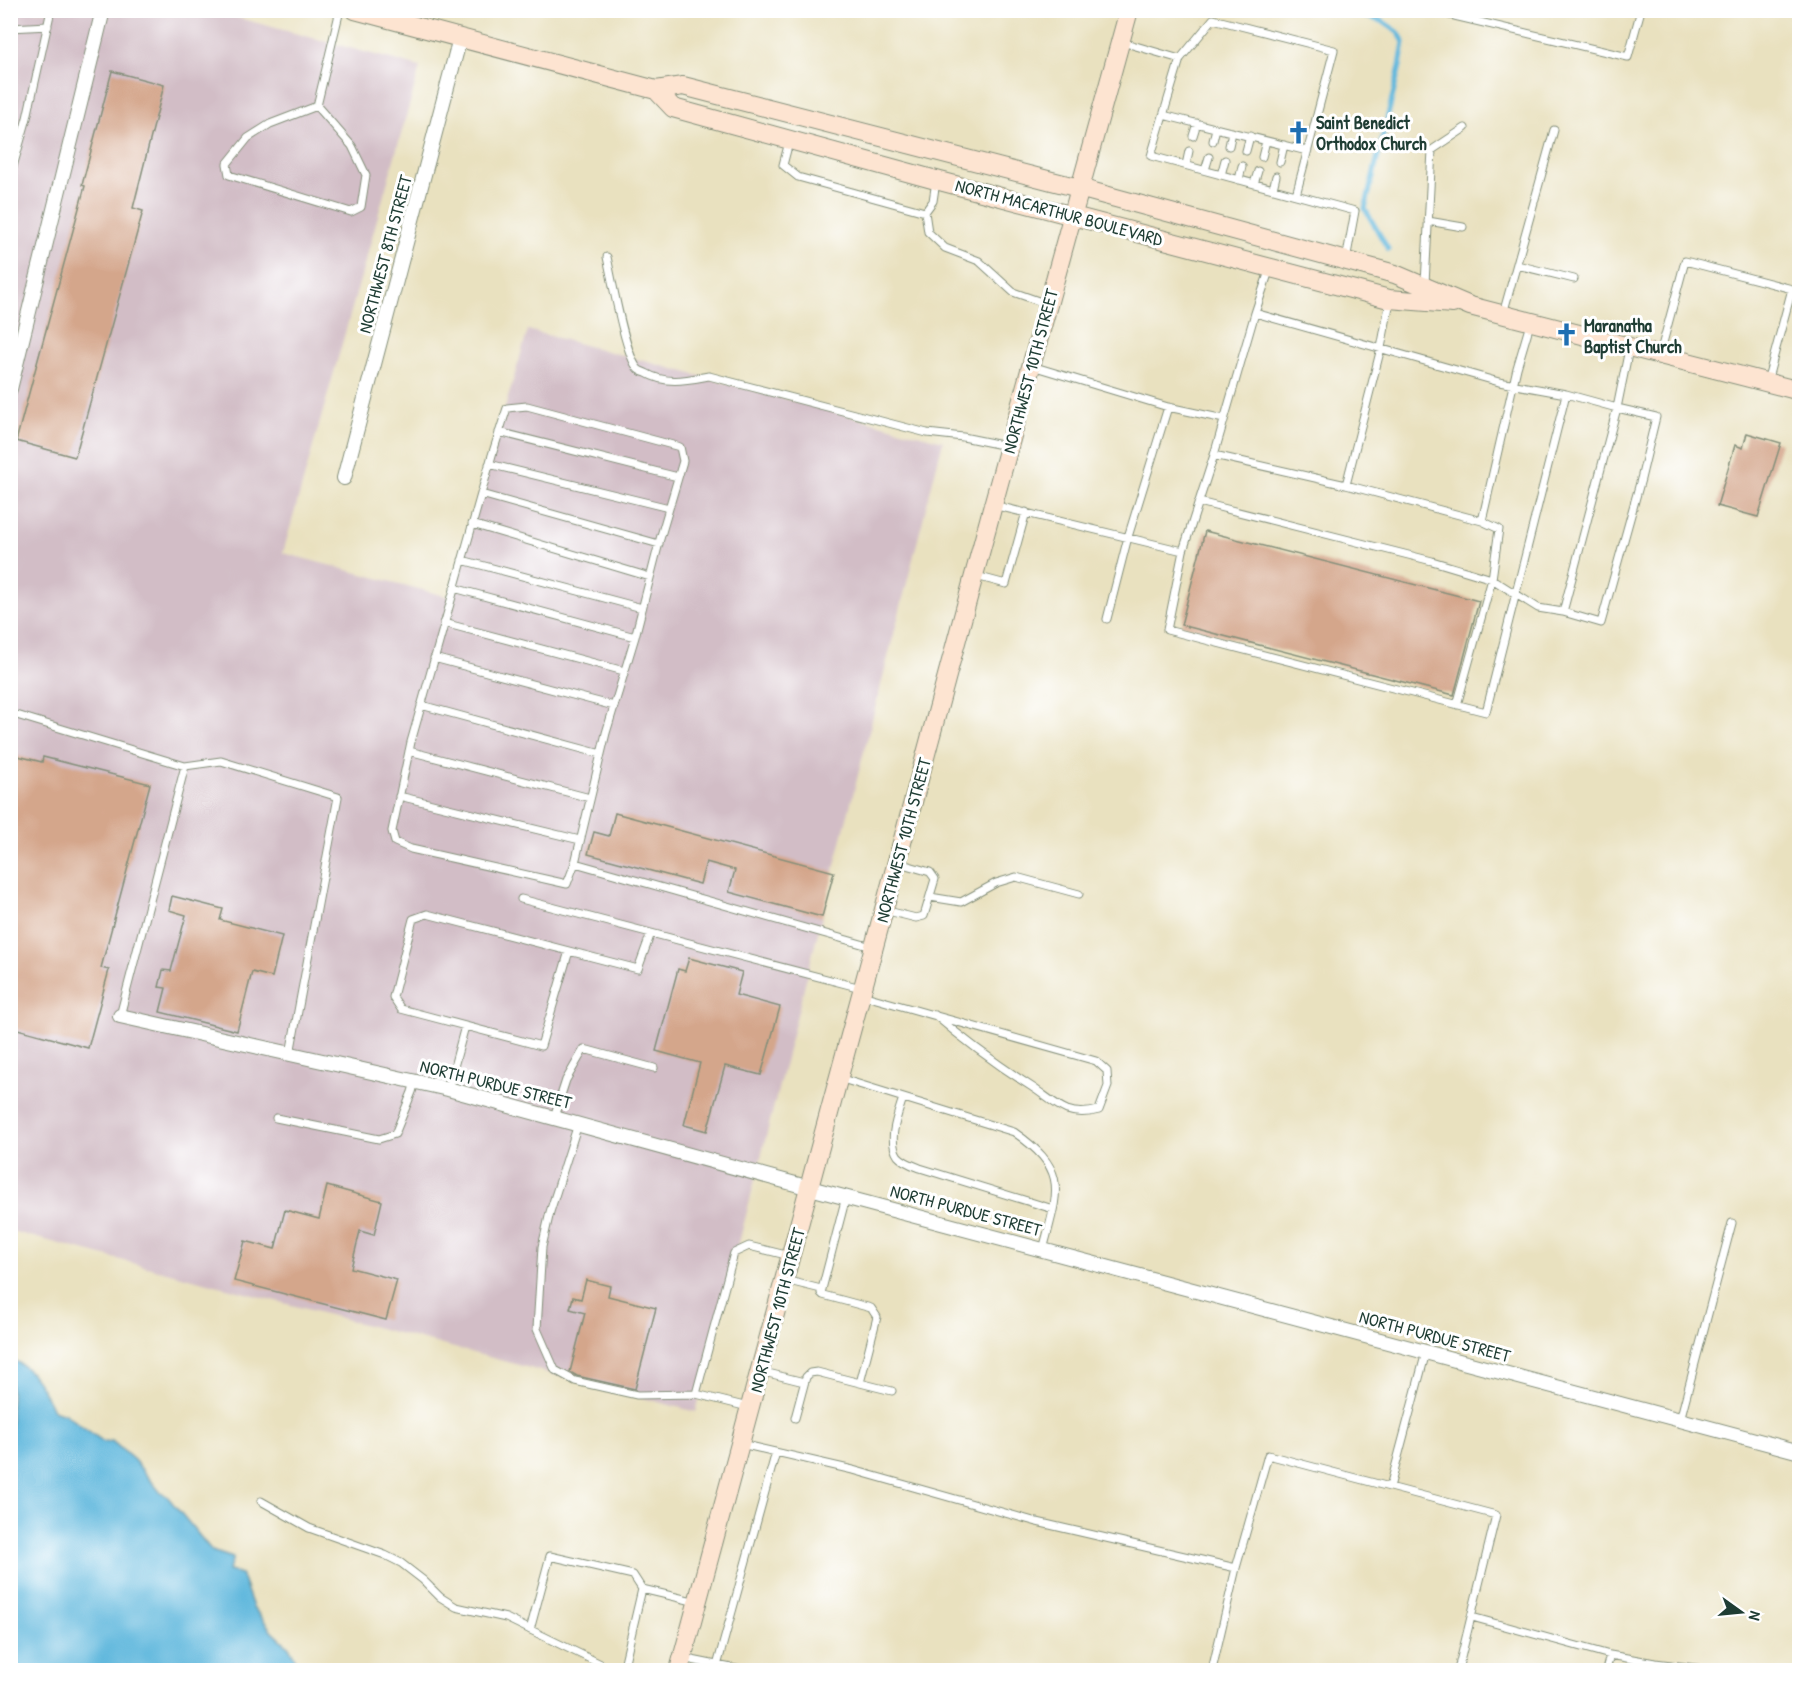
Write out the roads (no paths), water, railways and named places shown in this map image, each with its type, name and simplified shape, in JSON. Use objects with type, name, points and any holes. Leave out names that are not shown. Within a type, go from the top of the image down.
[{"type":"main road","name":"NORTH MACARTHUR BOULEVARD","points":[[355,10],[376,13],[460,38],[656,90],[683,86],[1079,188],[1395,274],[1470,306]]},
{"type":"main road","name":"NORTHWEST 10TH STREET","points":[[681,1664],[993,505],[1129,10]]},
{"type":"main road","name":"NORTH MACARTHUR BOULEVARD","points":[[656,90],[673,108],[1270,268],[1390,299],[1470,306],[1800,391]]},
{"type":"street","points":[[10,390],[103,10]]},
{"type":"street","name":"NORTHWEST 8TH STREET","points":[[344,478],[460,38]]},
{"type":"street","name":"NORTH PURDUE STREET","points":[[120,1016],[448,1089],[1800,1452]]},
{"type":"lane","points":[[10,177],[27,118],[51,10]]},
{"type":"lane","points":[[317,106],[340,10]]},
{"type":"lane","points":[[1429,10],[1628,57],[1641,10]]},
{"type":"lane","points":[[1296,195],[1334,50],[1213,19],[1180,59],[1151,156],[1355,211],[1346,260]]},
{"type":"lane","points":[[10,28],[48,26]]},
{"type":"lane","points":[[1120,41],[1180,59]]},
{"type":"lane","points":[[317,106],[352,146],[366,175],[361,207],[351,212],[229,175],[227,164],[248,138],[270,124],[317,106]]},
{"type":"lane","points":[[1163,115],[1307,151]]},
{"type":"lane","points":[[1193,136],[1197,123]]},
{"type":"lane","points":[[1213,141],[1216,128]]},
{"type":"lane","points":[[1425,287],[1432,150],[1465,128]]},
{"type":"lane","points":[[1503,314],[1554,130]]},
{"type":"lane","points":[[1229,146],[1232,132]]},
{"type":"lane","points":[[1246,151],[1250,136]]},
{"type":"lane","points":[[790,140],[783,165],[798,177],[925,212]]},
{"type":"lane","points":[[1262,157],[1266,141]]},
{"type":"lane","points":[[1280,162],[1284,145]]},
{"type":"lane","points":[[1186,165],[1190,151]]},
{"type":"lane","points":[[1205,170],[1209,157]]},
{"type":"lane","points":[[1221,175],[1225,160]]},
{"type":"lane","points":[[1239,180],[1242,166]]},
{"type":"lane","points":[[1254,184],[1258,171]]},
{"type":"lane","points":[[1273,189],[1276,176]]},
{"type":"lane","points":[[936,180],[933,201],[925,212],[928,232],[945,248],[979,261],[1013,292],[1048,304]]},
{"type":"lane","points":[[1428,221],[1463,227]]},
{"type":"lane","points":[[607,256],[629,349],[638,369],[656,379],[693,380],[709,376],[927,433],[963,437],[1009,447]]},
{"type":"lane","points":[[1659,354],[1685,261],[1792,289],[1767,382]]},
{"type":"lane","points":[[1517,265],[1574,279]]},
{"type":"lane","points":[[1270,268],[1183,550],[1167,630],[1486,712],[1566,394]]},
{"type":"lane","points":[[1346,486],[1381,348],[1390,299]]},
{"type":"lane","points":[[1199,502],[1432,561],[1491,579],[1539,608],[1601,623],[1656,417],[1566,394],[1514,385],[1255,313]]},
{"type":"lane","points":[[1482,521],[1517,368],[1531,321]]},
{"type":"lane","points":[[1563,612],[1617,408],[1629,347]]},
{"type":"lane","points":[[1031,366],[1167,407],[1224,419]]},
{"type":"lane","points":[[527,406],[680,447],[682,461],[678,477],[567,884],[411,849],[395,842],[392,831],[421,705],[499,432],[507,408],[527,406]]},
{"type":"lane","points":[[1107,619],[1128,537],[1167,407]]},
{"type":"lane","points":[[499,432],[678,477]]},
{"type":"lane","points":[[1214,455],[1482,521],[1499,529],[1491,579],[1457,705]]},
{"type":"lane","points":[[489,464],[669,508]]},
{"type":"lane","points":[[481,494],[659,544]]},
{"type":"lane","points":[[993,505],[1183,550]]},
{"type":"lane","points":[[974,576],[1006,584],[1026,513]]},
{"type":"lane","points":[[472,524],[650,577]]},
{"type":"lane","points":[[462,560],[642,608]]},
{"type":"lane","points":[[454,588],[635,637]]},
{"type":"lane","points":[[444,623],[624,671]]},
{"type":"lane","points":[[434,658],[614,706]]},
{"type":"lane","points":[[421,705],[601,754]]},
{"type":"lane","points":[[10,713],[185,766],[221,761],[338,797],[291,1054]]},
{"type":"lane","points":[[409,751],[590,798]]},
{"type":"lane","points":[[120,1016],[185,766]]},
{"type":"lane","points":[[399,796],[580,840]]},
{"type":"lane","points":[[884,910],[916,918],[924,916],[930,897],[934,879],[930,872],[897,862]]},
{"type":"lane","points":[[574,863],[874,947]]},
{"type":"lane","points":[[930,897],[961,902],[996,883],[1016,877],[1079,894]]},
{"type":"lane","points":[[520,899],[862,992],[1096,1061],[1107,1071],[1108,1086],[1099,1110],[1089,1113],[1066,1110],[1006,1070],[935,1015]]},
{"type":"lane","points":[[569,951],[541,1046],[401,1009],[393,997],[413,919],[427,914],[569,951],[638,969],[651,933]]},
{"type":"lane","points":[[448,1089],[465,1026]]},
{"type":"lane","points":[[554,1117],[566,1080],[584,1049],[654,1068]]},
{"type":"lane","points":[[839,1078],[1014,1132],[1028,1141],[1047,1160],[1056,1183],[1053,1209],[1043,1250]]},
{"type":"lane","points":[[276,1118],[379,1139],[395,1134],[415,1082]]},
{"type":"lane","points":[[903,1098],[893,1143],[903,1161],[1053,1209]]},
{"type":"lane","points":[[578,1123],[550,1212],[542,1247],[537,1329],[555,1370],[575,1381],[637,1395],[696,1394],[750,1407]]},
{"type":"lane","points":[[846,1197],[820,1289],[823,1295],[871,1308],[877,1317],[860,1383]]},
{"type":"lane","points":[[1680,1420],[1732,1223]]},
{"type":"lane","points":[[696,1394],[734,1253],[749,1246],[791,1256]]},
{"type":"lane","points":[[785,1280],[820,1289]]},
{"type":"lane","points":[[1390,1487],[1426,1352]]},
{"type":"lane","points":[[760,1371],[804,1382]]},
{"type":"lane","points":[[795,1418],[804,1382],[810,1372],[892,1391]]},
{"type":"lane","points":[[740,1444],[853,1470],[1037,1522],[1236,1568]]},
{"type":"lane","points":[[717,1666],[776,1452]]},
{"type":"lane","points":[[1212,1671],[1236,1568],[1268,1455],[1496,1515],[1458,1671]]},
{"type":"lane","points":[[261,1501],[309,1528],[401,1563],[440,1597],[456,1607],[506,1618],[613,1671]]},
{"type":"lane","points":[[530,1630],[550,1556],[633,1575],[642,1590],[623,1671]]},
{"type":"lane","points":[[642,1590],[697,1602]]},
{"type":"lane","points":[[1472,1617],[1610,1654],[1712,1671]]},
{"type":"lane","points":[[1606,1671],[1610,1654]]},
{"type":"lane","points":[[681,1664],[717,1666],[741,1671]]},
{"type":"water","points":[[11,1360],[18,1362],[30,1373],[53,1410],[65,1414],[104,1442],[112,1441],[134,1460],[161,1493],[167,1496],[212,1551],[233,1558],[228,1571],[241,1574],[253,1607],[272,1631],[289,1647],[301,1670],[11,1670]]},
{"type":"waterway","points":[[1341,10],[1382,21],[1398,32],[1404,42],[1365,209],[1388,249]]},
{"type":"place","name":"Saint Benedict Orthodox Church","points":[[1298,132]]},
{"type":"place","name":"Maranatha Baptist Church","points":[[1566,335]]}]
